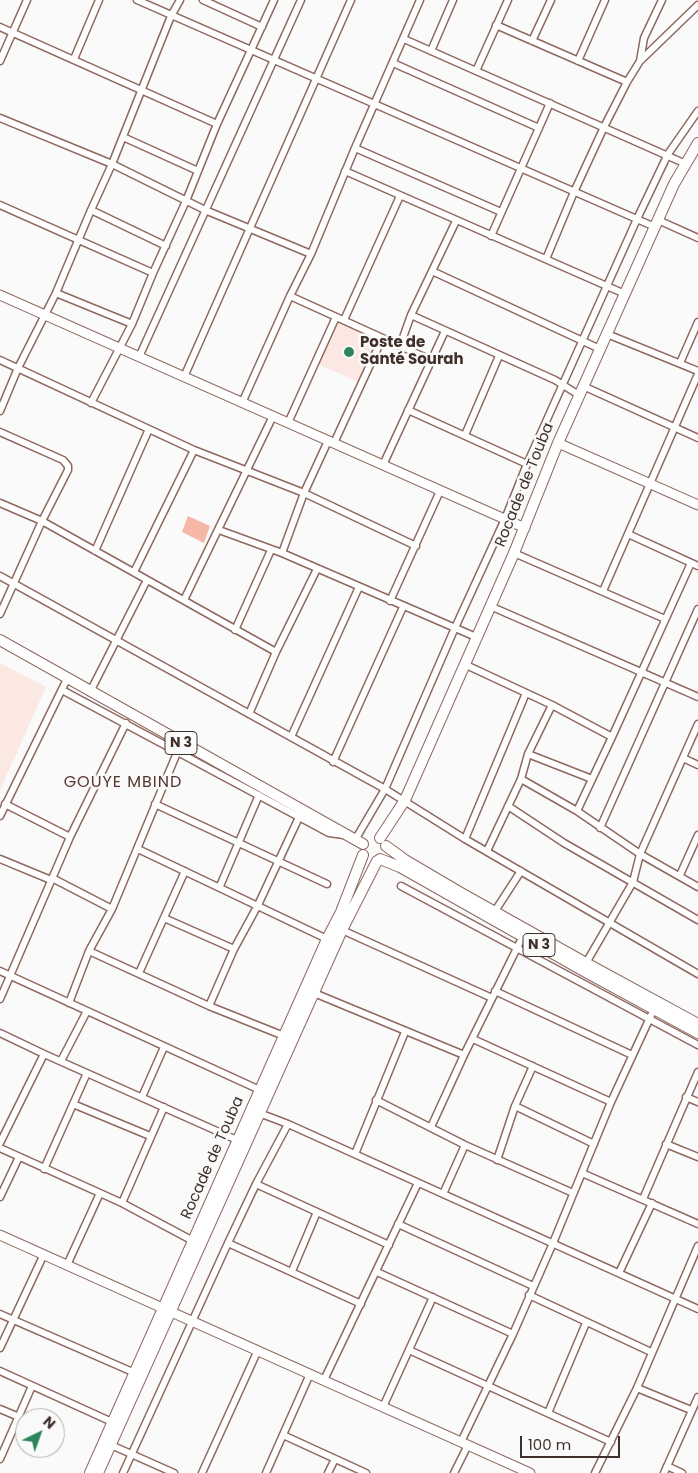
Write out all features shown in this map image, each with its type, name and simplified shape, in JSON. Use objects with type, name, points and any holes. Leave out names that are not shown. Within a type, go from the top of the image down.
[{"type":"main road","name":"Rocade de Touba","points":[[197,1243],[237,1140],[264,1092],[314,992],[342,930],[379,860],[385,853],[383,842],[404,800],[525,528],[558,443],[674,184],[698,144]]},
{"type":"main road","name":"N 3","points":[[0,640],[180,747],[357,844]]},
{"type":"main road","points":[[379,860],[371,861],[357,844],[370,837],[383,842]]},
{"type":"main road","name":"N 3","points":[[383,842],[404,860],[698,1024]]},
{"type":"main road","name":"Rocade de Touba","points":[[98,1473],[167,1310],[259,1113],[264,1092],[284,1036],[341,912],[357,844]]},
{"type":"main road","name":"N 3","points":[[379,860],[400,867],[698,1033]]},
{"type":"main road","name":"Rocade de Touba","points":[[90,1473],[135,1373],[167,1310]]},
{"type":"street","points":[[0,61],[27,0]]},
{"type":"street","points":[[74,59],[99,0]]},
{"type":"street","points":[[137,0],[637,219],[656,223],[698,238]]},
{"type":"street","points":[[0,411],[18,368],[56,293],[123,138],[171,16],[180,0]]},
{"type":"street","points":[[202,0],[262,27]]},
{"type":"street","points":[[92,403],[132,324],[186,201],[217,124],[274,0]]},
{"type":"street","points":[[139,357],[301,0]]},
{"type":"street","points":[[184,377],[351,0]]},
{"type":"street","points":[[242,403],[311,254],[420,0]]},
{"type":"street","points":[[431,51],[453,0]]},
{"type":"street","points":[[476,70],[508,0]]},
{"type":"street","points":[[532,41],[551,0]]},
{"type":"street","points":[[578,61],[605,0]]},
{"type":"street","points":[[640,61],[644,38],[662,0]]},
{"type":"street","points":[[546,259],[574,192],[626,82],[640,61],[698,5]]},
{"type":"street","points":[[496,25],[626,82]]},
{"type":"street","points":[[0,27],[217,124]]},
{"type":"street","points":[[404,39],[668,154],[686,164]]},
{"type":"street","points":[[393,63],[539,128]]},
{"type":"street","points":[[491,236],[550,103]]},
{"type":"street","points":[[357,844],[385,789],[454,630],[505,519],[527,464],[637,219],[668,154],[698,111]]},
{"type":"street","points":[[0,118],[112,164],[205,210],[311,254]]},
{"type":"street","points":[[123,138],[198,171]]},
{"type":"street","points":[[355,148],[501,212]]},
{"type":"street","points":[[345,171],[625,294]]},
{"type":"street","points":[[344,320],[400,196]]},
{"type":"street","points":[[0,205],[153,273]]},
{"type":"street","points":[[91,210],[166,246]]},
{"type":"street","points":[[400,346],[411,315],[456,221]]},
{"type":"street","points":[[432,271],[600,349]]},
{"type":"street","points":[[56,293],[132,324]]},
{"type":"street","points":[[0,295],[525,528]]},
{"type":"street","points":[[290,296],[431,360]]},
{"type":"street","points":[[411,315],[563,384],[698,438]]},
{"type":"street","points":[[288,423],[336,317]]},
{"type":"street","points":[[680,364],[698,322]]},
{"type":"street","points":[[383,466],[445,331]]},
{"type":"street","points":[[603,591],[698,373],[607,334]]},
{"type":"street","points":[[282,554],[304,493],[382,339]]},
{"type":"street","points":[[465,435],[499,356]]},
{"type":"street","points":[[0,360],[194,450],[304,493],[416,546]]},
{"type":"street","points":[[408,410],[527,464]]},
{"type":"street","points":[[184,600],[273,416]]},
{"type":"street","points":[[95,551],[149,429]]},
{"type":"street","points":[[0,432],[63,460],[68,470],[42,521],[0,614]]},
{"type":"street","points":[[558,443],[698,505]]},
{"type":"street","points":[[134,572],[194,450]]},
{"type":"street","points":[[390,601],[440,490]]},
{"type":"street","points":[[0,503],[42,521],[276,652]]},
{"type":"street","points":[[219,530],[282,554],[476,638]]},
{"type":"street","points":[[628,534],[698,566]]},
{"type":"street","points":[[235,630],[271,550]]},
{"type":"street","points":[[514,552],[665,618]]},
{"type":"street","points":[[577,811],[691,563]]},
{"type":"street","points":[[248,714],[317,569]]},
{"type":"street","points":[[0,576],[333,762],[385,789],[465,839],[698,974]]},
{"type":"street","points":[[90,692],[148,580]]},
{"type":"street","points":[[291,737],[358,588]]},
{"type":"street","points":[[490,606],[698,697]]},
{"type":"street","points":[[333,762],[403,607]]},
{"type":"street","points":[[600,828],[698,609]]},
{"type":"street","points":[[464,664],[552,705],[612,737]]},
{"type":"street","points":[[0,816],[66,679]]},
{"type":"street","points":[[62,690],[126,723],[180,747],[259,795],[301,813],[258,905],[234,949],[209,1006]]},
{"type":"street","points":[[465,839],[526,693]]},
{"type":"street","points":[[487,851],[521,779],[528,754],[552,705]]},
{"type":"street","points":[[0,999],[70,837],[126,723]]},
{"type":"street","points":[[586,963],[633,882],[640,854],[698,724]]},
{"type":"street","points":[[69,1003],[89,950],[112,909],[180,747]]},
{"type":"street","points":[[528,754],[592,779]]},
{"type":"street","points":[[683,758],[698,765]]},
{"type":"street","points":[[521,779],[577,811],[640,854],[698,886]]},
{"type":"street","points":[[220,886],[259,795]]},
{"type":"street","points":[[5,804],[70,837]]},
{"type":"street","points":[[155,804],[327,884]]},
{"type":"street","points":[[508,806],[564,843],[698,920]]},
{"type":"street","points":[[680,875],[698,835]]},
{"type":"street","points":[[138,848],[327,939]]},
{"type":"street","points":[[0,859],[52,879],[112,909]]},
{"type":"street","points":[[138,974],[185,871]]},
{"type":"street","points":[[495,911],[521,872]]},
{"type":"street","points":[[401,886],[698,1045]]},
{"type":"street","points":[[164,918],[234,949]]},
{"type":"street","points":[[342,930],[492,998]]},
{"type":"street","points":[[431,1127],[516,947],[523,936]]},
{"type":"street","points":[[89,950],[209,1006],[284,1036]]},
{"type":"street","points":[[0,971],[264,1092]]},
{"type":"street","points":[[495,991],[632,1055]]},
{"type":"street","points":[[314,992],[405,1032],[464,1055]]},
{"type":"street","points":[[454,1473],[489,1385],[553,1243],[611,1102],[654,1009]]},
{"type":"street","points":[[61,1061],[87,1011]]},
{"type":"street","points":[[355,1154],[405,1032]]},
{"type":"street","points":[[0,1033],[237,1140]]},
{"type":"street","points":[[473,1039],[611,1102]]},
{"type":"street","points":[[142,1097],[164,1047]]},
{"type":"street","points":[[0,1143],[44,1054]]},
{"type":"street","points":[[497,1160],[515,1106],[533,1066]]},
{"type":"street","points":[[643,1199],[698,1072]]},
{"type":"street","points":[[44,1169],[87,1073]]},
{"type":"street","points":[[686,1097],[698,1102]]},
{"type":"street","points":[[376,1100],[465,1145],[573,1193]]},
{"type":"street","points":[[73,1104],[150,1136]]},
{"type":"street","points":[[515,1106],[594,1144]]},
{"type":"street","points":[[122,1203],[164,1107]]},
{"type":"street","points":[[259,1113],[288,1124],[698,1309]]},
{"type":"street","points":[[123,1473],[228,1243],[256,1184],[288,1124]]},
{"type":"street","points":[[666,1144],[698,1157]]},
{"type":"street","points":[[443,1194],[465,1145]]},
{"type":"street","points":[[0,1148],[122,1203],[197,1243]]},
{"type":"street","points":[[0,1197],[19,1157]]},
{"type":"street","points":[[582,1173],[698,1224]]},
{"type":"street","points":[[324,1380],[418,1183]]},
{"type":"street","points":[[256,1184],[389,1245]]},
{"type":"street","points":[[67,1265],[100,1193]]},
{"type":"street","points":[[619,1273],[652,1203]]},
{"type":"street","points":[[292,1271],[317,1212]]},
{"type":"street","points":[[398,1224],[533,1286]]},
{"type":"street","points":[[0,1235],[530,1473]]},
{"type":"street","points":[[228,1243],[361,1304]]},
{"type":"street","points":[[595,1473],[612,1442],[637,1388],[698,1246]]},
{"type":"street","points":[[0,1348],[44,1254]]},
{"type":"street","points":[[377,1272],[513,1334]]},
{"type":"street","points":[[529,1295],[651,1352]]},
{"type":"street","points":[[383,1407],[433,1297]]},
{"type":"street","points":[[0,1314],[135,1373]]},
{"type":"street","points":[[548,1413],[586,1323]]},
{"type":"street","points":[[202,1473],[258,1350]]},
{"type":"street","points":[[409,1350],[612,1442]]},
{"type":"street","points":[[0,1371],[112,1422]]},
{"type":"street","points":[[266,1473],[310,1374]]},
{"type":"street","points":[[23,1408],[32,1386]]},
{"type":"street","points":[[637,1388],[691,1410]]},
{"type":"street","points":[[664,1473],[698,1397]]},
{"type":"street","points":[[0,1408],[15,1415]]},
{"type":"street","points":[[0,1459],[15,1426]]},
{"type":"street","points":[[283,1435],[366,1473]]},
{"type":"street","points":[[111,1444],[174,1473]]},
{"type":"street","points":[[328,1473],[335,1459]]},
{"type":"street","points":[[667,1466],[682,1473]]},
{"type":"shaded area","name":"Poste de Santé Sourah","points":[[338,321],[379,340],[360,383],[318,364]]},
{"type":"shaded area","points":[[188,516],[210,526],[204,543],[182,532]]},
{"type":"shaded area","points":[[0,663],[46,687],[0,790]]},
{"type":"place","name":"Poste de Santé Sourah","points":[[349,352]]},
{"type":"district","name":"GOUYE MBIND","points":[[123,783]]}]
